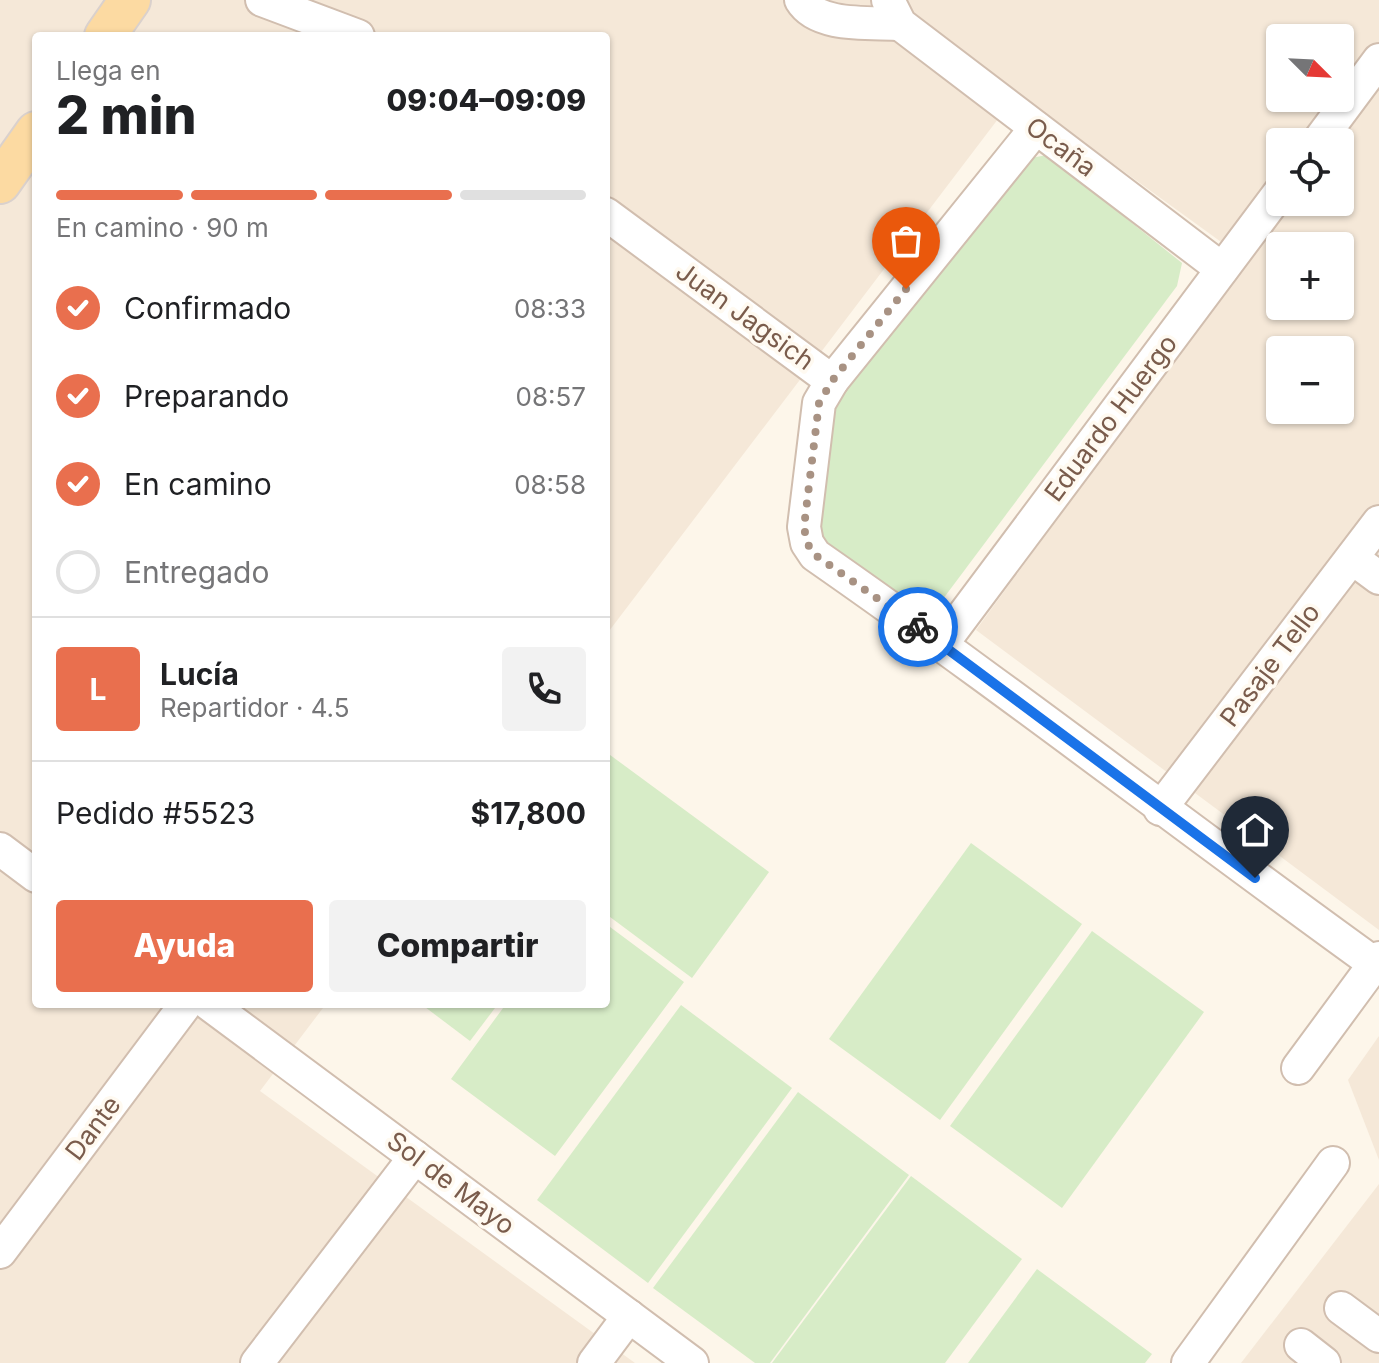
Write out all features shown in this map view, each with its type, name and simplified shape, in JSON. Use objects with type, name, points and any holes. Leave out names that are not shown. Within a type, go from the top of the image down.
[{"type":"main road","points":[[108,32],[130,0]]},
{"type":"main road","points":[[0,183],[32,138]]},
{"type":"street","points":[[262,0],[347,32]]},
{"type":"street","name":"Ocaña","points":[[801,0],[807,10],[828,19],[894,12],[1036,128],[1222,269]]},
{"type":"street","points":[[1328,128],[1379,60]]},
{"type":"street","points":[[832,381],[1036,128]]},
{"type":"street","name":"Eduardo Huergo","points":[[942,644],[1266,211]]},
{"type":"street","name":"Juan Jagsich","points":[[610,217],[832,381],[819,403],[804,527],[807,543],[815,555],[942,644],[1160,809],[1377,963]]},
{"type":"street","name":"Pasaje Tello","points":[[1160,809],[1379,522]]},
{"type":"street","points":[[1352,558],[1379,578]]},
{"type":"street","points":[[0,849],[32,873]]},
{"type":"street","points":[[1298,1068],[1377,963]]},
{"type":"street","name":"Dante","points":[[0,1252],[183,1008]]},
{"type":"street","name":"Sol de Mayo","points":[[214,1008],[692,1363]]},
{"type":"street","points":[[257,1363],[415,1157]]},
{"type":"street","points":[[1188,1363],[1333,1163]]},
{"type":"street","points":[[1341,1308],[1379,1336]]},
{"type":"street","points":[[594,1363],[629,1316]]},
{"type":"shaded area","points":[[0,0],[1379,0],[1379,930],[976,630],[1246,260],[1017,94],[610,630],[610,32],[32,32],[32,1008],[323,1008],[260,1091],[635,1363],[0,1363]]},
{"type":"shaded area","points":[[1379,1036],[1379,1160],[1348,1080]]},
{"type":"shaded area","points":[[1379,1184],[1379,1363],[1241,1363]]},
{"type":"green space","points":[[1047,155],[1182,263],[1177,286],[937,607],[918,610],[826,547],[819,532],[832,381],[1014,161]]},
{"type":"green space","points":[[610,755],[769,872],[692,978],[610,917]]},
{"type":"green space","points":[[971,843],[1082,924],[940,1120],[829,1039]]},
{"type":"green space","points":[[610,927],[684,982],[555,1156],[451,1079],[503,1008],[610,1008]]},
{"type":"green space","points":[[1092,931],[1204,1012],[1062,1208],[950,1126]]},
{"type":"green space","points":[[681,1005],[792,1088],[648,1283],[537,1200]]},
{"type":"green space","points":[[426,1008],[495,1008],[470,1041]]},
{"type":"green space","points":[[798,1092],[909,1175],[770,1363],[755,1363],[653,1288]]},
{"type":"green space","points":[[911,1176],[1022,1259],[945,1363],[772,1363]]},
{"type":"green space","points":[[1037,1269],[1152,1354],[1145,1363],[968,1363]]},
{"type":"way so far","points":[[906,289],[832,381],[819,403],[804,527],[807,543],[815,555],[918,627]]},
{"type":"route","points":[[918,627],[1255,878]]}]
